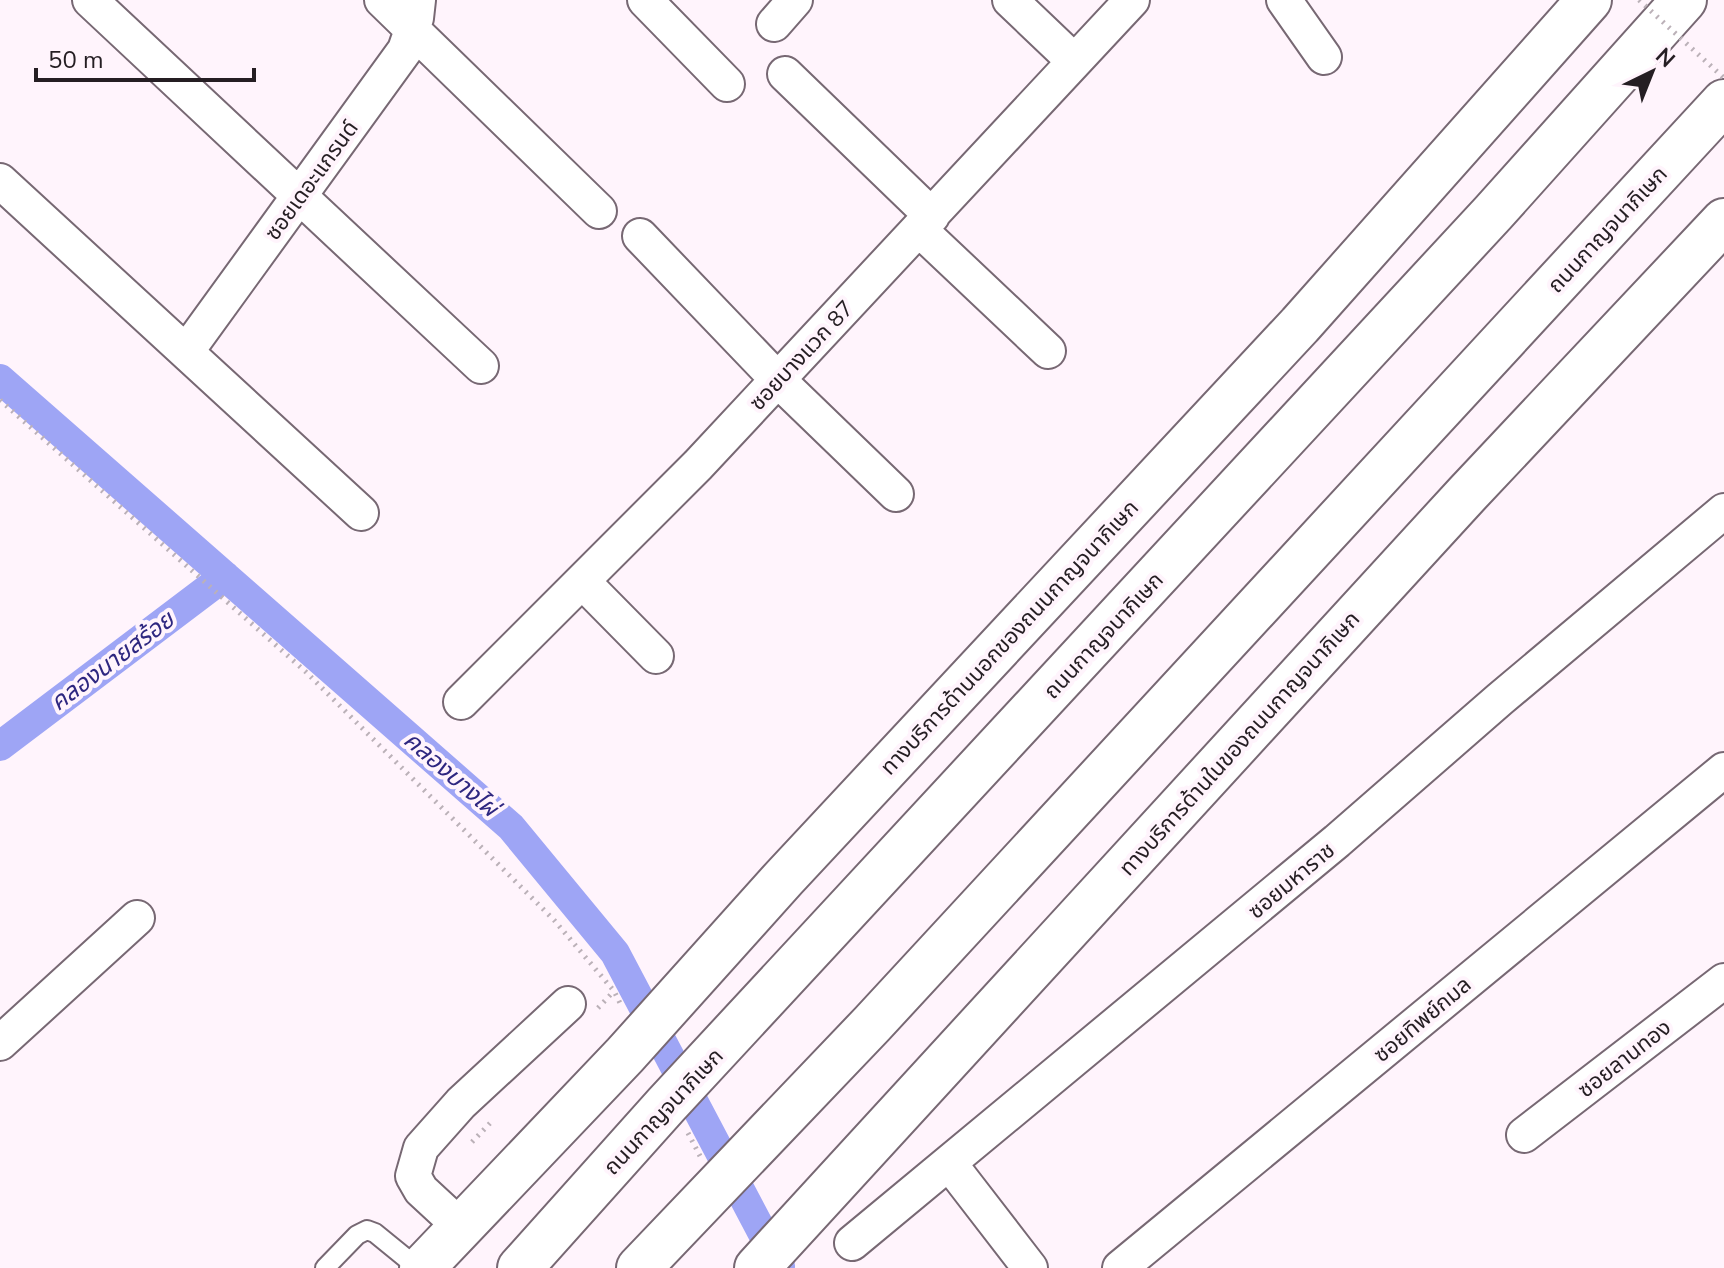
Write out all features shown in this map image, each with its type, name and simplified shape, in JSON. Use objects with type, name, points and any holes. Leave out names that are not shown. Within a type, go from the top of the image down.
[{"type":"main road","name":"ทางบริการด้านนอกของถนนกาญจนาภิเษก","points":[[420,1268],[625,1055],[719,948],[1300,325],[1589,0]]},
{"type":"main road","name":"ถนนกาญจนาภิเษก","points":[[527,1260],[1493,213],[1684,0]]},
{"type":"main road","name":"ถนนกาญจนาภิเษก","points":[[639,1268],[872,1024],[1724,102]]},
{"type":"main road","name":"ทางบริการด้านในของถนนกาญจนาภิเษก","points":[[757,1268],[1467,494],[1724,221]]},
{"type":"street","points":[[90,0],[481,366]]},
{"type":"street","points":[[382,0],[415,15],[599,211]]},
{"type":"street","points":[[645,0],[727,84]]},
{"type":"street","points":[[1010,0],[1074,61]]},
{"type":"street","name":"ซอยบางแวก 87","points":[[461,702],[778,380],[1132,0]]},
{"type":"street","points":[[1284,0],[1324,57]]},
{"type":"street","name":"ซอยเดอะแกรนด์","points":[[186,352],[405,50],[415,15]]},
{"type":"street","points":[[785,74],[1048,351]]},
{"type":"street","points":[[0,181],[361,513]]},
{"type":"street","points":[[640,236],[778,380],[896,494]]},
{"type":"street","name":"ซอยมหาราช","points":[[852,1243],[1337,841],[1724,511]]},
{"type":"street","points":[[582,581],[656,656]]},
{"type":"street","name":"ซอยทิพย์กมล","points":[[1120,1268],[1724,770]]},
{"type":"street","points":[[0,1043],[137,918]]},
{"type":"street","name":"ซอยลานทอง","points":[[1524,1135],[1724,981]]},
{"type":"street","points":[[461,1227],[421,1190],[413,1176],[421,1148],[461,1103],[568,1004]]},
{"type":"street","points":[[949,1163],[1030,1268]]},
{"type":"lane","points":[[325,1268],[357,1235],[367,1230],[420,1268]]},
{"type":"path","points":[[1639,0],[1724,78]]},
{"type":"path","points":[[0,400],[306,672],[554,920],[614,991],[628,1019]]},
{"type":"path","points":[[687,1130],[701,1157]]},
{"type":"waterway","name":"คลองบางไผ่","points":[[0,379],[511,827],[615,953],[780,1266]]},
{"type":"waterway","name":"คลองนายสร้อย","points":[[0,746],[225,576]]}]
